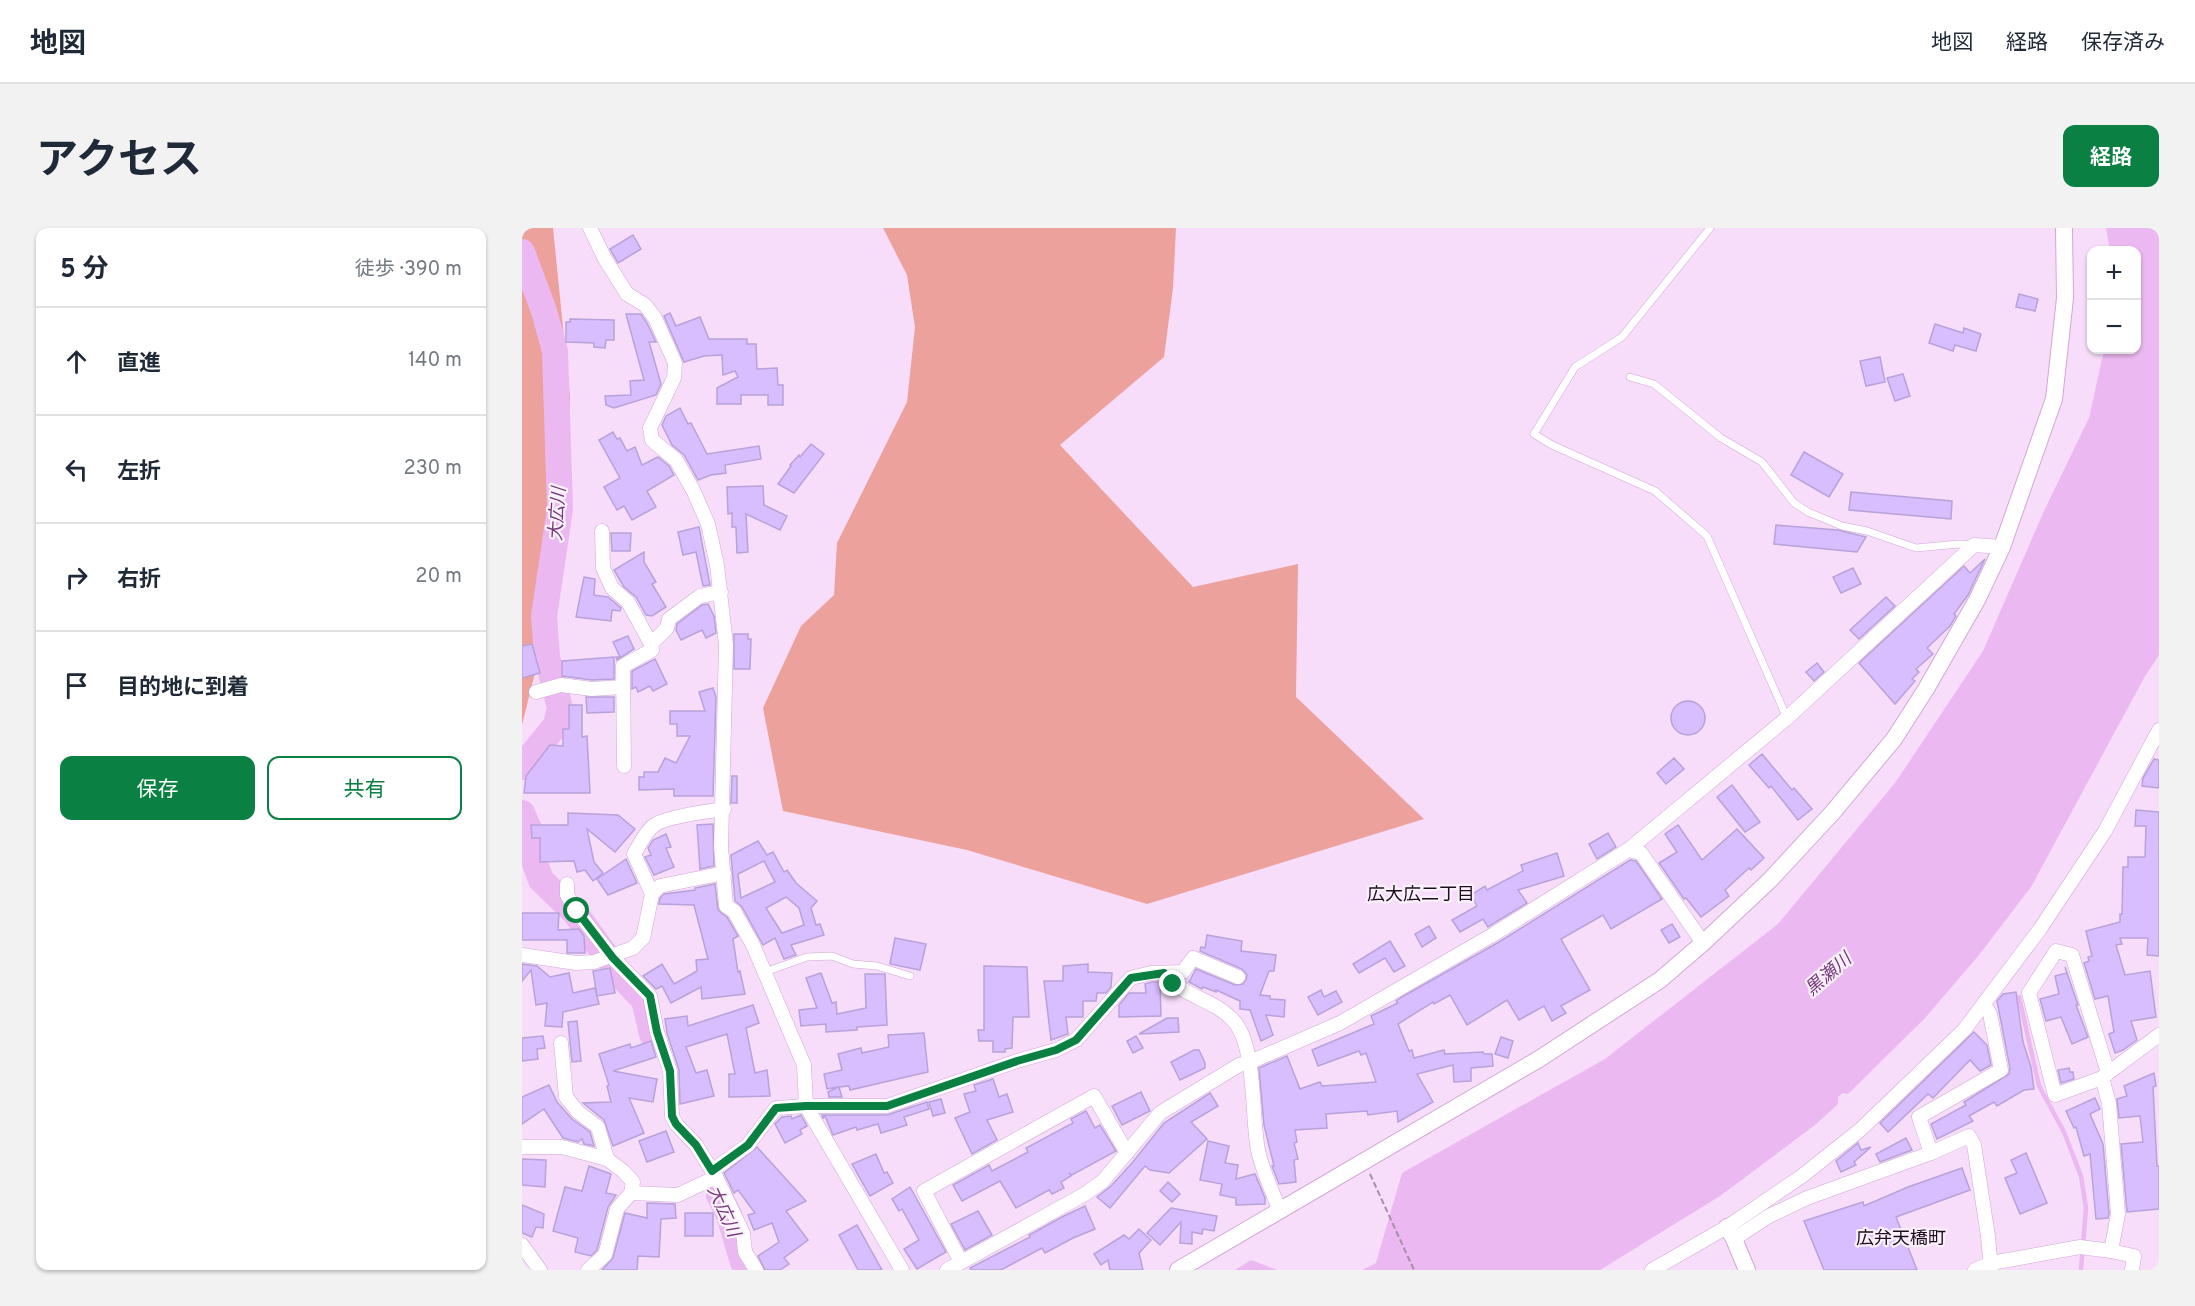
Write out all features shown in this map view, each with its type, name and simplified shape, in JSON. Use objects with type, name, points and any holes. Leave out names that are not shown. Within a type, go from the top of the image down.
[{"type":"street","points":[[591,228],[605,260],[627,294],[645,305],[655,318],[675,363],[674,378],[650,428],[652,440],[676,460],[708,524],[721,592],[726,645],[722,847],[726,906],[735,911],[765,972],[804,1065],[806,1106],[902,1270]]},
{"type":"street","points":[[1178,1270],[1557,1048],[1660,980],[1770,880],[1833,812],[1894,739],[1977,600],[2002,547],[2054,399],[2065,298],[2064,228]]},
{"type":"street","points":[[602,531],[603,568],[612,588],[628,602],[652,650],[623,666],[624,766]]},
{"type":"street","points":[[947,1270],[1084,1194],[1102,1181],[1160,1113],[1239,1065],[1340,1023],[1494,934],[1628,850],[1787,718],[1974,545],[2002,547]]},
{"type":"street","points":[[651,644],[667,628],[669,619],[700,596],[721,592]]},
{"type":"street","points":[[536,692],[561,685],[592,689],[622,687]]},
{"type":"street","points":[[1731,1233],[1860,1130],[1964,1030],[2040,929],[2105,831],[2159,730]]},
{"type":"street","points":[[522,955],[576,963],[594,962],[633,948],[643,939],[652,894],[634,854],[644,837],[655,824],[701,812],[724,809]]},
{"type":"street","points":[[1628,850],[1641,853],[1703,943]]},
{"type":"street","points":[[652,894],[660,886],[724,873]]},
{"type":"street","points":[[567,884],[567,895],[610,955],[650,996],[657,1032],[670,1071],[672,1116],[676,1124],[696,1145],[714,1174],[743,1233],[745,1252],[756,1270]]},
{"type":"street","points":[[2111,1251],[2118,1214],[2109,1103],[2105,1075],[2072,955],[2056,951],[2029,993],[2055,1095],[2105,1075],[2159,1035]]},
{"type":"street","points":[[631,1193],[678,1195],[714,1174],[748,1145],[776,1108],[887,1106],[1056,1050],[1076,1040],[1131,978],[1183,972],[1193,958],[1238,977]]},
{"type":"street","points":[[1164,973],[1182,991],[1216,1007],[1234,1020],[1243,1038],[1250,1062],[1254,1131],[1258,1153],[1280,1210]]},
{"type":"street","points":[[1931,1153],[1919,1117],[2001,1070],[1990,1014],[1984,1004]]},
{"type":"street","points":[[561,1043],[566,1097],[578,1112],[598,1127],[607,1159]]},
{"type":"street","points":[[962,1262],[924,1191],[1094,1096],[1127,1153]]},
{"type":"street","points":[[1652,1270],[1807,1198],[1931,1153],[1969,1136],[1974,1145],[1991,1267]]},
{"type":"street","points":[[522,1147],[562,1147],[607,1159],[633,1182],[631,1193],[617,1209],[605,1255],[588,1270]]},
{"type":"street","points":[[1731,1233],[1747,1270]]},
{"type":"street","points":[[522,1245],[540,1270]]},
{"type":"street","points":[[1975,1270],[2080,1247],[2134,1256],[2132,1270]]},
{"type":"lane","points":[[1710,228],[1622,337],[1575,367],[1534,434],[1552,445],[1655,491],[1707,536],[1787,718]]},
{"type":"lane","points":[[1630,377],[1654,384],[1720,438],[1762,462],[1794,502],[1808,512],[1916,548],[1974,545]]},
{"type":"lane","points":[[765,972],[807,957],[832,956],[853,964],[877,966],[910,976]]},
{"type":"path","points":[[1368,1170],[1414,1270]]},
{"type":"shaded area","points":[[522,228],[553,228],[570,397],[568,474],[561,568],[522,725]]},
{"type":"shaded area","points":[[883,228],[1176,228],[1173,288],[1164,357],[1060,445],[1193,587],[1298,564],[1296,697],[1424,819],[1147,904],[967,850],[783,811],[763,708],[801,626],[834,595],[837,543],[907,402],[915,327],[907,275]]},
{"type":"water","name":"黒瀬川","points":[[2106,228],[2159,228],[2159,655],[2144,678],[2031,887],[1979,955],[1925,1018],[1848,1094],[1843,1093],[1838,1097],[1838,1104],[1815,1125],[1720,1196],[1600,1270],[1362,1270],[1376,1263],[1402,1173],[1605,1059],[1778,924],[1895,783],[1983,651],[2044,511],[2089,418],[2103,354],[2141,354],[2141,246],[2109,246]]},
{"type":"water","points":[[1251,1260],[1277,1270],[1235,1270]]},
{"type":"building","points":[[633,235],[641,249],[618,263],[610,249]]},
{"type":"building","points":[[2019,294],[2038,299],[2035,311],[2016,307]]},
{"type":"building","points":[[670,313],[676,326],[700,317],[709,339],[747,339],[747,344],[756,344],[757,369],[777,368],[778,385],[783,385],[783,405],[768,405],[768,395],[741,395],[741,404],[717,404],[717,388],[738,377],[735,371],[723,375],[722,355],[704,356],[684,362],[664,316]]},
{"type":"building","points":[[626,314],[641,314],[647,323],[656,342],[649,342],[661,384],[656,395],[614,408],[606,405],[605,396],[631,395],[630,381],[644,380]]},
{"type":"building","points":[[570,319],[614,320],[614,340],[606,340],[605,348],[594,347],[594,343],[566,342],[566,322],[570,322]]},
{"type":"building","points":[[1935,324],[1963,333],[1964,328],[1981,334],[1976,351],[1955,345],[1953,351],[1929,343]]},
{"type":"building","points":[[1880,357],[1885,382],[1866,386],[1860,361]]},
{"type":"building","points":[[1903,374],[1910,396],[1895,401],[1887,378]]},
{"type":"building","points":[[680,408],[688,424],[691,423],[707,454],[759,446],[761,459],[725,465],[726,473],[698,480],[684,455],[672,445],[662,425],[666,416]]},
{"type":"building","points":[[613,432],[617,439],[620,438],[627,451],[635,447],[642,465],[658,457],[669,466],[674,475],[647,491],[656,507],[632,520],[624,506],[617,510],[604,487],[620,478],[599,440]]},
{"type":"building","points":[[811,444],[824,454],[794,493],[778,484],[790,465]]},
{"type":"building","points":[[1804,452],[1843,474],[1829,497],[1791,475]]},
{"type":"building","points":[[763,486],[764,505],[787,516],[780,530],[746,514],[748,552],[737,553],[736,527],[732,527],[732,513],[728,514],[727,487]]},
{"type":"building","points":[[1851,492],[1952,501],[1951,519],[1849,510]]},
{"type":"building","points":[[1776,525],[1838,530],[1866,537],[1857,552],[1774,544]]},
{"type":"building","points":[[699,527],[710,585],[703,586],[696,552],[683,555],[678,532]]},
{"type":"building","points":[[611,533],[631,533],[630,551],[612,551]]},
{"type":"building","points":[[644,552],[644,562],[656,582],[652,584],[666,607],[652,616],[646,615],[636,597],[624,587],[614,570]]},
{"type":"building","points":[[1985,559],[1968,595],[1954,614],[1956,616],[1950,626],[1927,648],[1933,654],[1916,669],[1919,672],[1912,679],[1915,681],[1895,704],[1859,663],[1964,566],[1970,573]]},
{"type":"building","points":[[1853,568],[1861,584],[1841,593],[1833,577]]},
{"type":"building","points":[[584,577],[595,579],[594,595],[608,597],[621,608],[620,611],[612,610],[611,621],[576,617]]},
{"type":"building","points":[[1886,597],[1895,606],[1859,639],[1850,630]]},
{"type":"building","points":[[708,604],[714,616],[716,633],[706,638],[702,630],[681,640],[676,630],[677,624],[702,605]]},
{"type":"building","points":[[734,634],[748,634],[748,639],[751,639],[750,669],[734,669]]},
{"type":"building","points":[[628,636],[634,649],[617,660],[616,657],[620,657],[613,642]]},
{"type":"building","points":[[532,644],[540,673],[522,678],[522,646]]},
{"type":"building","points":[[614,657],[614,679],[592,680],[562,676],[562,661]]},
{"type":"building","points":[[655,659],[667,684],[653,691],[650,686],[638,692],[636,687],[632,689],[632,671]]},
{"type":"building","points":[[1817,663],[1824,672],[1814,681],[1806,672]]},
{"type":"building","points":[[713,688],[716,697],[713,796],[674,796],[674,789],[639,790],[639,777],[644,777],[644,772],[658,772],[665,758],[676,763],[690,736],[677,736],[677,724],[670,724],[670,711],[705,711],[699,692]]},
{"type":"building","points":[[586,697],[614,697],[614,712],[587,713]]},
{"type":"building","points":[[1688,701],[1700,706],[1705,718],[1700,730],[1688,735],[1676,730],[1671,718],[1676,706]]},
{"type":"building","points":[[569,705],[582,705],[582,737],[587,736],[590,793],[524,793],[526,776],[550,745],[563,746],[563,729],[569,729]]},
{"type":"building","points":[[1762,754],[1792,790],[1794,788],[1812,809],[1798,820],[1771,786],[1769,788],[1749,765]]},
{"type":"building","points":[[1674,758],[1684,769],[1666,784],[1657,773]]},
{"type":"building","points":[[2154,759],[2159,760],[2159,788],[2142,786],[2143,778]]},
{"type":"building","points":[[732,776],[737,776],[737,803],[731,803]]},
{"type":"building","points":[[1732,785],[1760,822],[1745,832],[1717,797]]},
{"type":"building","points":[[2136,810],[2159,812],[2159,956],[2147,955],[2148,938],[2120,938],[2122,944],[2116,945],[2125,975],[2150,971],[2156,1017],[2131,1021],[2137,1040],[2115,1053],[2109,1034],[2114,1032],[2108,996],[2095,999],[2084,963],[2089,961],[2088,957],[2092,956],[2086,931],[2120,922],[2123,867],[2128,867],[2128,857],[2145,857],[2146,826],[2135,826]]},
{"type":"building","points":[[568,813],[618,815],[635,829],[615,852],[587,829],[594,862],[603,873],[593,881],[585,870],[577,872],[574,861],[540,862],[540,838],[532,838],[531,825],[568,825]]},
{"type":"building","points":[[713,824],[714,866],[700,869],[697,825]]},
{"type":"building","points":[[1678,825],[1702,860],[1737,829],[1764,858],[1725,890],[1729,896],[1701,917],[1686,898],[1684,899],[1659,863],[1677,852],[1665,834]]},
{"type":"building","points":[[1608,833],[1616,847],[1597,859],[1589,844]]},
{"type":"building","points":[[666,834],[671,847],[666,848],[674,867],[654,875],[645,857],[651,855],[648,848],[653,840]]},
{"type":"building","points":[[758,841],[767,855],[773,852],[784,872],[787,870],[796,883],[817,901],[811,908],[816,925],[820,924],[824,935],[791,945],[796,955],[784,959],[775,938],[763,945],[742,907],[735,901],[731,855]],"holes":[[[764,861],[775,882],[741,898],[738,874]],[[786,897],[799,908],[804,925],[782,933],[766,908]]]},
{"type":"building","points":[[1557,853],[1564,876],[1518,890],[1527,903],[1488,927],[1483,919],[1460,932],[1452,920],[1477,906],[1471,895],[1485,886],[1487,890],[1523,871],[1521,865]]},
{"type":"building","points":[[626,859],[637,883],[608,895],[597,879]]},
{"type":"building","points":[[1630,860],[1636,861],[1662,899],[1611,929],[1603,915],[1561,939],[1590,990],[1561,1006],[1566,1013],[1552,1021],[1544,1006],[1519,1020],[1507,1000],[1467,1025],[1450,995],[1434,1004],[1433,1002],[1398,1024],[1414,1058],[1444,1050],[1445,1054],[1483,1052],[1492,1054],[1493,1066],[1471,1068],[1471,1081],[1454,1082],[1453,1065],[1417,1074],[1433,1102],[1398,1122],[1397,1111],[1368,1115],[1367,1111],[1326,1114],[1327,1128],[1295,1130],[1297,1142],[1294,1143],[1298,1159],[1294,1160],[1296,1182],[1279,1184],[1272,1166],[1274,1166],[1264,1125],[1259,1068],[1287,1056],[1300,1089],[1320,1082],[1322,1086],[1376,1082],[1366,1053],[1361,1055],[1359,1051],[1318,1066],[1312,1050],[1374,1024],[1371,1016],[1398,1003],[1396,1001],[1402,997],[1499,942]]},
{"type":"building","points":[[715,884],[718,910],[727,917],[738,936],[733,939],[738,972],[740,971],[745,994],[702,999],[701,987],[671,1003],[662,986],[656,989],[643,976],[662,964],[674,984],[697,971],[696,960],[708,959],[694,905],[659,904],[660,898],[664,894],[695,890],[695,888]]},
{"type":"building","points":[[522,913],[559,913],[558,930],[579,929],[584,936],[585,953],[567,953],[567,940],[522,940]]},
{"type":"building","points":[[1672,924],[1680,937],[1669,943],[1661,930]]},
{"type":"building","points":[[1429,926],[1436,938],[1422,947],[1415,934]]},
{"type":"building","points":[[1207,935],[1242,941],[1241,951],[1276,955],[1274,971],[1269,971],[1260,995],[1270,996],[1270,999],[1285,1000],[1284,1017],[1266,1015],[1273,1035],[1261,1041],[1250,1010],[1240,1009],[1240,1001],[1216,990],[1216,992],[1203,987],[1202,989],[1189,982],[1196,969],[1235,985],[1243,984],[1246,980],[1247,975],[1242,969],[1200,951],[1201,947],[1205,948]]},
{"type":"building","points":[[895,938],[926,944],[920,970],[890,964]]},
{"type":"building","points":[[1390,941],[1405,966],[1394,972],[1385,958],[1359,973],[1353,964]]},
{"type":"building","points":[[522,964],[537,966],[550,977],[569,973],[573,993],[595,988],[599,1004],[563,1012],[562,1027],[545,1026],[547,1003],[536,1005],[531,970],[522,981]]},
{"type":"building","points":[[1088,964],[1088,972],[1112,973],[1111,987],[1106,993],[1097,993],[1096,1001],[1083,1001],[1083,1017],[1066,1017],[1068,1034],[1051,1040],[1044,981],[1063,981],[1063,966]]},
{"type":"building","points":[[984,966],[1027,967],[1029,1017],[1013,1017],[1012,1048],[1005,1049],[1005,1052],[993,1052],[993,1041],[979,1041],[978,1030],[984,1030]]},
{"type":"building","points":[[2065,967],[2078,1005],[2076,1005],[2088,1037],[2072,1044],[2061,1017],[2046,1021],[2040,999],[2059,994],[2055,976],[2067,973]]},
{"type":"building","points":[[610,968],[615,993],[597,996],[593,971]]},
{"type":"building","points":[[821,973],[832,1003],[836,1002],[837,1014],[866,1008],[865,974],[885,974],[887,1025],[826,1032],[826,1024],[801,1026],[799,1010],[817,1008],[806,978]]},
{"type":"building","points":[[1160,982],[1161,1016],[1119,1017],[1119,1005],[1129,993],[1146,993],[1145,984]]},
{"type":"building","points":[[1321,990],[1324,997],[1336,991],[1342,1002],[1318,1015],[1308,997]]},
{"type":"building","points":[[2016,992],[2023,1042],[2031,1067],[2034,1089],[2024,1090],[1997,1106],[1994,1102],[1969,1116],[1973,1121],[1937,1139],[1931,1124],[1966,1105],[1964,1102],[2009,1074],[2010,1068],[1997,1001],[2003,994]]},
{"type":"building","points":[[753,1005],[759,1023],[746,1028],[755,1073],[767,1070],[770,1096],[729,1097],[729,1074],[735,1074],[727,1034],[686,1047],[696,1073],[707,1070],[714,1096],[680,1104],[679,1070],[665,1019],[687,1016],[688,1026]]},
{"type":"building","points":[[1167,1018],[1178,1018],[1179,1032],[1139,1034]]},
{"type":"building","points":[[577,1021],[581,1061],[572,1062],[568,1022]]},
{"type":"building","points":[[1974,1032],[1987,1045],[1991,1065],[1980,1071],[1970,1060],[1933,1098],[1928,1094],[1888,1132],[1880,1123]]},
{"type":"building","points":[[924,1033],[928,1072],[850,1090],[849,1086],[839,1087],[842,1097],[829,1097],[828,1092],[838,1087],[827,1089],[824,1074],[842,1070],[838,1054],[861,1048],[862,1053],[889,1047],[888,1035]]},
{"type":"building","points":[[543,1036],[545,1048],[537,1049],[538,1059],[522,1061],[522,1038]]},
{"type":"building","points":[[1136,1036],[1143,1048],[1133,1053],[1127,1041]]},
{"type":"building","points":[[1501,1037],[1513,1041],[1508,1058],[1495,1054]]},
{"type":"building","points":[[651,1041],[656,1057],[613,1071],[657,1079],[653,1102],[629,1098],[644,1133],[613,1146],[604,1120],[583,1103],[611,1102],[607,1086],[609,1085],[599,1054],[630,1044],[631,1048]]},
{"type":"building","points":[[1194,1050],[1199,1050],[1205,1068],[1180,1080],[1171,1062]]},
{"type":"building","points":[[2069,1068],[2070,1072],[2073,1072],[2074,1079],[2061,1083],[2058,1070]]},
{"type":"building","points":[[2154,1073],[2159,1209],[2127,1212],[2121,1144],[2143,1142],[2140,1116],[2119,1118],[2117,1099],[2127,1096],[2124,1086]]},
{"type":"building","points":[[993,1079],[999,1097],[1007,1094],[1013,1112],[987,1120],[997,1140],[972,1154],[955,1118],[970,1112],[964,1094],[976,1091],[974,1085]]},
{"type":"building","points":[[549,1085],[557,1102],[572,1119],[590,1132],[594,1146],[584,1144],[582,1139],[578,1142],[563,1138],[544,1109],[522,1124],[522,1097]]},
{"type":"building","points":[[1141,1092],[1150,1111],[1122,1125],[1112,1106]]},
{"type":"building","points":[[1210,1093],[1218,1106],[1191,1122],[1207,1139],[1169,1173],[1150,1170],[1145,1166],[1110,1208],[1097,1197],[1111,1186],[1132,1163],[1164,1123]]},
{"type":"building","points":[[2095,1098],[2100,1109],[2090,1114],[2103,1144],[2109,1214],[2108,1218],[2096,1219],[2090,1154],[2084,1156],[2076,1127],[2074,1128],[2066,1111]]},
{"type":"building","points":[[941,1099],[945,1113],[933,1116],[929,1102]]},
{"type":"building","points":[[927,1102],[929,1109],[904,1117],[907,1125],[881,1133],[878,1124],[857,1130],[856,1127],[833,1135],[825,1116],[823,1118],[822,1115],[887,1115]]},
{"type":"building","points":[[1086,1111],[1095,1128],[1100,1125],[1116,1151],[1070,1174],[1071,1176],[1061,1182],[1064,1188],[1052,1194],[1049,1190],[1016,1208],[1000,1181],[962,1201],[953,1185],[989,1165],[992,1171],[1028,1152],[1026,1148],[1073,1123],[1071,1119]]},
{"type":"building","points":[[801,1115],[807,1126],[800,1130],[802,1134],[785,1143],[775,1124],[782,1117],[791,1116],[792,1119]]},
{"type":"building","points":[[666,1131],[674,1152],[647,1162],[639,1141]]},
{"type":"building","points":[[1906,1138],[1912,1150],[1880,1162],[1876,1154]]},
{"type":"building","points":[[1208,1141],[1229,1146],[1225,1163],[1238,1165],[1236,1179],[1255,1174],[1265,1198],[1265,1204],[1236,1205],[1236,1198],[1220,1195],[1222,1184],[1200,1180]]},
{"type":"building","points":[[1858,1143],[1861,1150],[1871,1147],[1854,1162],[1856,1165],[1841,1172],[1836,1161]]},
{"type":"building","points":[[757,1147],[806,1201],[786,1211],[808,1240],[784,1258],[789,1264],[780,1270],[765,1270],[758,1256],[779,1242],[772,1223],[754,1230],[748,1215],[755,1213],[738,1190],[734,1193],[724,1173]]},
{"type":"building","points":[[2026,1153],[2047,1203],[2020,1214],[2005,1178],[2017,1173],[2011,1160]]},
{"type":"building","points":[[876,1154],[884,1173],[887,1172],[893,1183],[870,1196],[852,1164]]},
{"type":"building","points":[[522,1159],[546,1160],[545,1187],[522,1185]]},
{"type":"building","points":[[589,1166],[611,1174],[606,1193],[616,1195],[608,1207],[597,1250],[591,1256],[575,1252],[578,1238],[553,1231],[565,1187],[582,1191]]},
{"type":"building","points":[[1962,1168],[1970,1190],[1896,1217],[1917,1270],[1824,1270],[1804,1221],[1863,1202],[1864,1206],[1908,1187]]},
{"type":"building","points":[[1168,1182],[1180,1194],[1172,1202],[1160,1191]]},
{"type":"building","points":[[910,1187],[946,1252],[917,1269],[904,1249],[919,1240],[902,1209],[899,1211],[892,1199]]},
{"type":"building","points":[[647,1203],[675,1204],[676,1218],[661,1219],[659,1257],[638,1256],[637,1270],[602,1270],[613,1258],[625,1213],[647,1218]]},
{"type":"building","points":[[522,1205],[544,1214],[543,1228],[536,1227],[532,1237],[522,1233]]},
{"type":"building","points":[[1085,1206],[1095,1229],[1045,1253],[1042,1248],[1001,1270],[971,1270],[970,1268]]},
{"type":"building","points":[[1171,1208],[1217,1216],[1214,1231],[1203,1229],[1202,1234],[1192,1232],[1192,1244],[1180,1243],[1181,1222],[1160,1245],[1147,1233]]},
{"type":"building","points":[[978,1211],[992,1235],[965,1250],[951,1224]]},
{"type":"building","points":[[685,1213],[713,1213],[713,1236],[685,1236]]},
{"type":"building","points":[[857,1225],[882,1270],[858,1270],[839,1235]]},
{"type":"building","points":[[1139,1229],[1151,1240],[1139,1253],[1143,1270],[1110,1270],[1108,1260],[1101,1265],[1094,1254],[1124,1235],[1129,1239]]},
{"type":"waterway","name":"大広川","points":[[522,252],[544,311],[555,351],[560,509],[544,616],[547,657],[560,708],[556,725],[522,767]]},
{"type":"waterway","name":"大広川","points":[[522,813],[529,829],[532,855],[541,880],[575,913],[620,975],[644,1000],[652,1034]]},
{"type":"waterway","points":[[2019,997],[2039,1086],[2064,1132],[2081,1176],[2086,1208],[2081,1270]]},
{"type":"waterway","name":"大広川","points":[[719,1195],[729,1215],[743,1262],[750,1270]]},
{"type":"district","name":"広大広二丁目","points":[[1421,894]]},
{"type":"district","name":"広弁天橋町","points":[[1901,1238]]},
{"type":"route","points":[[577,911],[628,976],[650,996],[657,1032],[670,1071],[672,1116],[676,1124],[696,1145],[712,1171],[748,1145],[776,1108],[887,1106],[962,1079],[1056,1050],[1076,1040],[1131,978],[1164,973],[1173,984]]}]
